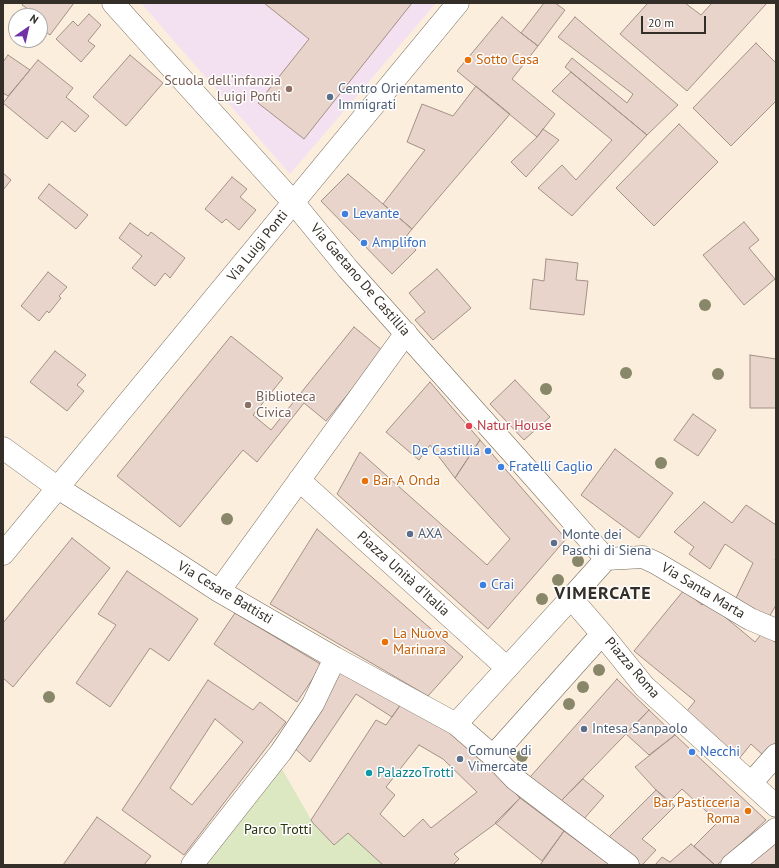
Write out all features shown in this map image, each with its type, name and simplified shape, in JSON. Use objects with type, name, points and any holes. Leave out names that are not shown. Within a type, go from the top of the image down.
[{"type":"street","name":"Via Gaetano De Castillia","points":[[113,3],[293,202],[348,269],[606,559]]},
{"type":"street","name":"Via Luigi Ponti","points":[[3,554],[458,3]]},
{"type":"street","points":[[219,591],[406,333]]},
{"type":"street","name":"Via Cesare Battisti","points":[[3,448],[58,488],[219,591],[335,658],[456,724]]},
{"type":"street","name":"Piazza Unità d'Italia","points":[[299,480],[507,668]]},
{"type":"street","name":"Via Santa Marta","points":[[606,559],[643,557],[656,563],[750,619],[776,630]]},
{"type":"street","points":[[606,559],[456,724],[493,756],[515,779],[628,865]]},
{"type":"street","points":[[493,756],[602,634],[571,598]]},
{"type":"street","name":"Piazza Roma","points":[[602,634],[644,686],[754,780],[776,806]]},
{"type":"street","points":[[192,865],[281,752],[313,704],[335,658]]},
{"type":"street","points":[[754,780],[776,754]]},
{"type":"street","points":[[732,865],[776,829]]},
{"type":"shaded area","name":"Scuola dell'infanzia Luigi Ponti","points":[[141,3],[436,3],[290,174]]},
{"type":"green space","name":"Parco Trotti","points":[[282,769],[313,823],[334,845],[348,833],[383,865],[207,865]]},
{"type":"building","points":[[23,3],[74,3],[50,35],[48,34],[48,8],[26,8],[22,5]]},
{"type":"building","points":[[264,3],[412,3],[304,139],[258,103],[309,39]]},
{"type":"building","points":[[544,3],[555,3],[565,10],[538,46],[521,33]]},
{"type":"building","points":[[648,3],[685,3],[701,15],[712,3],[767,3],[687,91],[620,34]]},
{"type":"building","points":[[89,14],[101,25],[88,41],[95,46],[81,62],[56,39],[73,21],[78,26]]},
{"type":"building","points":[[502,17],[538,46],[512,79],[555,114],[537,137],[457,71]]},
{"type":"building","points":[[575,17],[678,105],[647,135],[565,67],[572,58],[627,103],[633,94],[558,37]]},
{"type":"building","points":[[756,43],[776,63],[776,101],[731,146],[693,108]]},
{"type":"building","points":[[8,55],[30,70],[8,96],[3,93],[3,62]]},
{"type":"building","points":[[130,55],[163,83],[126,126],[93,97]]},
{"type":"building","points":[[38,60],[73,88],[66,97],[89,116],[75,132],[62,121],[47,139],[3,103]]},
{"type":"building","points":[[571,72],[647,135],[572,216],[538,188],[562,165],[576,180],[612,140],[552,91]]},
{"type":"building","points":[[476,86],[510,114],[412,229],[383,204],[425,150],[407,142],[422,104],[453,116]]},
{"type":"building","points":[[679,124],[718,162],[654,226],[616,188]]},
{"type":"building","points":[[543,129],[559,140],[526,177],[511,162],[537,137]]},
{"type":"building","points":[[3,173],[11,180],[3,190]]},
{"type":"building","points":[[348,174],[412,229],[405,238],[416,250],[392,274],[321,201]]},
{"type":"building","points":[[232,177],[247,189],[240,197],[256,210],[239,230],[226,219],[222,223],[205,209]]},
{"type":"building","points":[[49,184],[88,215],[76,229],[38,198]]},
{"type":"building","points":[[744,222],[759,240],[749,248],[775,279],[744,305],[703,255]]},
{"type":"building","points":[[130,223],[148,236],[151,232],[185,258],[170,278],[165,273],[155,286],[132,268],[142,256],[119,238]]},
{"type":"building","points":[[546,259],[578,263],[576,280],[588,281],[584,315],[530,309],[533,279],[544,281]]},
{"type":"building","points":[[437,269],[471,308],[433,340],[415,320],[425,312],[409,293]]},
{"type":"building","points":[[48,272],[67,287],[59,296],[61,298],[49,313],[47,311],[39,321],[21,306]]},
{"type":"building","points":[[354,327],[383,351],[326,421],[304,403],[257,462],[243,450],[180,527],[117,476],[231,336],[283,378],[253,415],[271,430]]},
{"type":"building","points":[[55,351],[86,375],[77,385],[84,391],[67,411],[30,382]]},
{"type":"building","points":[[750,355],[776,359],[776,408],[750,408]]},
{"type":"building","points":[[515,380],[550,417],[524,440],[490,404]]},
{"type":"building","points":[[430,382],[480,440],[455,478],[430,445],[419,460],[386,432]]},
{"type":"building","points":[[693,414],[716,430],[698,456],[674,440]]},
{"type":"building","points":[[480,440],[566,539],[488,629],[337,494],[360,452],[487,565],[510,539],[455,478]]},
{"type":"building","points":[[615,449],[673,493],[639,538],[581,495]]},
{"type":"building","points":[[704,502],[732,523],[746,505],[776,525],[776,605],[768,619],[734,602],[753,563],[725,544],[710,569],[689,554],[694,547],[674,532]]},
{"type":"building","points":[[317,529],[463,657],[428,696],[270,604]]},
{"type":"building","points":[[72,538],[110,568],[13,687],[3,678],[3,623]]},
{"type":"building","points":[[127,571],[198,619],[169,661],[150,648],[110,707],[76,683],[116,625],[98,614]]},
{"type":"building","points":[[684,590],[702,605],[706,601],[755,642],[763,632],[776,643],[776,742],[764,756],[751,744],[738,760],[687,711],[695,701],[634,651]]},
{"type":"building","points":[[235,613],[322,665],[297,702],[214,644]]},
{"type":"building","points":[[340,669],[401,704],[392,717],[356,694],[310,762],[292,746]]},
{"type":"building","points":[[617,679],[649,710],[561,801],[530,777]]},
{"type":"building","points":[[208,680],[253,710],[260,702],[286,722],[184,855],[122,810]],"holes":[[[215,719],[243,742],[192,805],[170,788]]]},
{"type":"building","name":"PalazzoTrotti","points":[[401,704],[461,739],[520,798],[499,821],[454,854],[459,859],[453,865],[383,865],[348,833],[334,845],[311,820],[376,720],[386,725]],"holes":[[[419,745],[443,759],[477,792],[431,828],[423,819],[404,837],[380,814],[395,795],[386,787]]]},
{"type":"building","points":[[649,710],[675,735],[649,755],[626,734]]},
{"type":"building","points":[[675,735],[766,820],[717,865],[715,865],[694,846],[718,822],[682,789],[669,802],[635,767]]},
{"type":"building","points":[[583,779],[604,796],[583,820],[561,801]]},
{"type":"building","points":[[656,790],[675,806],[642,839],[656,850],[641,865],[608,838]]},
{"type":"building","points":[[520,798],[564,831],[542,861],[495,823]]},
{"type":"building","points":[[97,817],[151,856],[144,865],[63,865]]},
{"type":"building","points":[[564,831],[610,865],[540,865]]},
{"type":"building","points":[[776,839],[776,865],[746,865]]},
{"type":"building","points":[[691,844],[715,865],[655,865],[662,857],[670,862]]},
{"type":"place","name":"Sotto Casa","points":[[468,60]]},
{"type":"place","name":"Scuola dell'infanzia Luigi Ponti","points":[[289,89]]},
{"type":"place","name":"Centro Orientamento Immigrati","points":[[330,97]]},
{"type":"place","name":"Levante","points":[[345,214]]},
{"type":"place","name":"Amplifon","points":[[364,243]]},
{"type":"place","name":"Biblioteca Civica","points":[[248,405]]},
{"type":"place","name":"Natur House","points":[[469,426]]},
{"type":"place","name":"De Castillia","points":[[488,451]]},
{"type":"place","name":"Fratelli Caglio","points":[[501,467]]},
{"type":"place","name":"Bar A Onda","points":[[365,481]]},
{"type":"place","name":"AXA","points":[[410,534]]},
{"type":"place","name":"Monte dei Paschi di Siena","points":[[554,543]]},
{"type":"place","name":"Crai","points":[[483,585]]},
{"type":"place","name":"La Nuova Marinara","points":[[385,642]]},
{"type":"place","name":"Intesa Sanpaolo","points":[[584,729]]},
{"type":"place","name":"Necchi","points":[[692,752]]},
{"type":"place","name":"Comune di Vimercate","points":[[460,759]]},
{"type":"place","name":"PalazzoTrotti","points":[[369,773]]},
{"type":"place","name":"Bar Pasticceria Roma","points":[[748,811]]},
{"type":"district","name":"VIMERCATE","points":[[603,594]]}]
